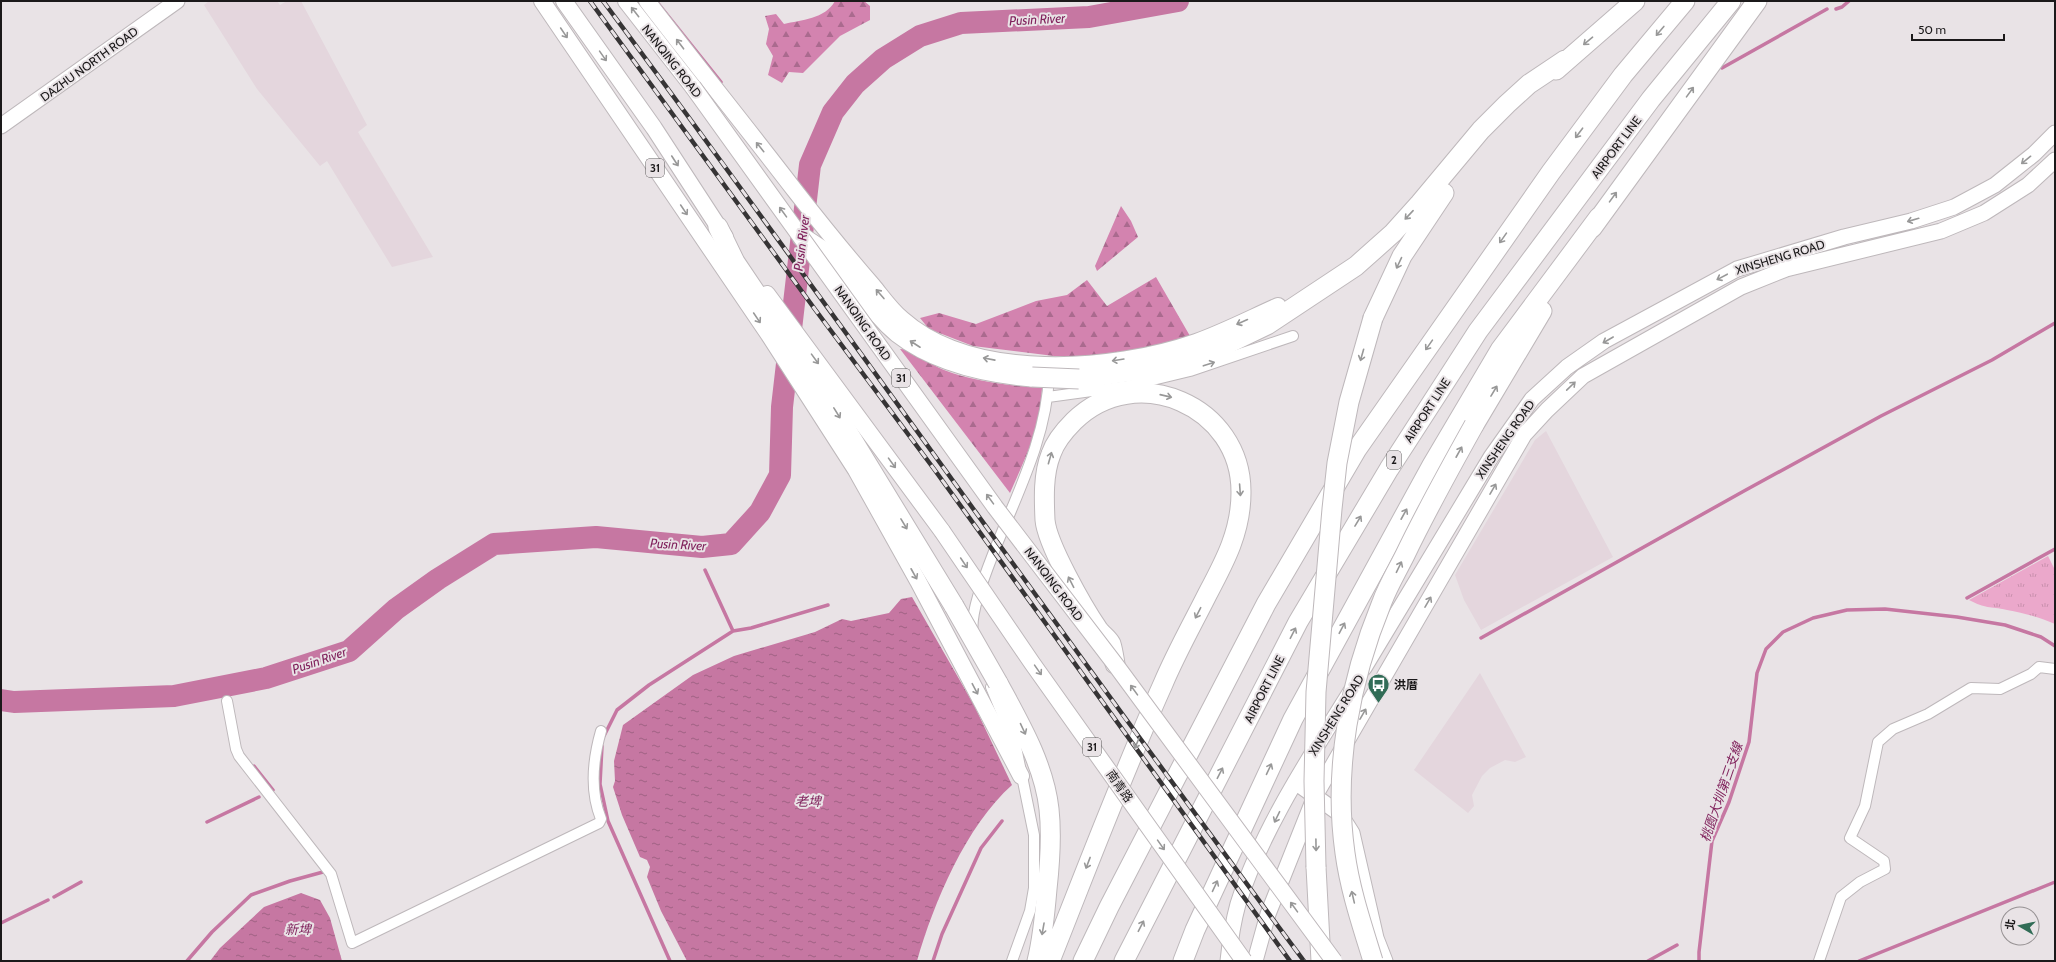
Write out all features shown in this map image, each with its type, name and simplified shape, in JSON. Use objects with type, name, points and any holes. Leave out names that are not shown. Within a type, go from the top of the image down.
[{"type":"highway","points":[[1319,961],[1314,781],[1316,692],[1337,463],[1349,402],[1373,318],[1402,256],[1432,208],[1467,164],[1498,128],[1565,60],[1634,1]]},
{"type":"highway","points":[[1084,961],[1109,907],[1266,604],[1356,449],[1551,172],[1622,75],[1685,1]]},
{"type":"highway","name":"AIRPORT LINE","points":[[1124,961],[1298,622],[1389,469],[1478,331],[1651,99],[1731,1]]},
{"type":"highway","points":[[1183,961],[1195,930],[1293,719],[1370,575],[1432,465],[1500,350],[1757,1]]},
{"type":"highway","points":[[802,237],[836,261],[879,314],[898,333],[921,348],[966,366],[995,374],[1079,379],[1152,368],[1215,350],[1247,336],[1267,325],[1356,266],[1393,233],[1481,130],[1502,109],[1529,84],[1565,60]]},
{"type":"highway","points":[[1373,961],[1354,900],[1345,853],[1341,806],[1346,728],[1358,671],[1369,635],[1383,600],[1425,513],[1474,425],[1599,217]]},
{"type":"highway","points":[[718,227],[735,262],[867,462],[954,606],[1022,727],[1033,754],[1049,808],[1051,849],[1045,916],[1037,961]]},
{"type":"highway","points":[[1050,961],[1107,814],[1164,681],[1232,546],[1241,492],[1234,452],[1215,426],[1203,413],[1185,402],[1165,395],[1143,392],[1107,399],[1089,408],[1063,432],[1050,455],[1044,490],[1046,524],[1052,543],[1071,584],[1099,630],[1110,643],[1115,664]]},
{"type":"highway","points":[[1305,922],[1311,952],[1319,961]]},
{"type":"main road","name":"DAZHU NORTH ROAD","points":[[1,126],[177,1]]},
{"type":"main road","name":"31","points":[[542,1],[768,335],[856,470],[949,639],[1021,776]]},
{"type":"main road","name":"31","points":[[564,1],[654,128],[718,227]]},
{"type":"main road","name":"NANQING ROAD","points":[[626,1],[693,87],[981,488],[1115,664]]},
{"type":"main road","points":[[647,1],[815,217],[902,319],[931,338],[959,351],[990,360],[1049,365],[1100,363],[1150,354],[1196,342],[1278,306]]},
{"type":"main road","name":"XINSHENG ROAD","points":[[1242,960],[1238,905],[1252,867],[1295,782],[1491,457],[1532,399],[1567,367],[1604,341],[1737,269],[1844,237],[1911,221],[1954,207],[1995,185],[2034,154],[2055,133]]},
{"type":"main road","name":"XINSHENG ROAD","points":[[1242,960],[1268,914],[1315,796],[1524,435],[1547,410],[1582,376],[1741,286],[1786,269],[1941,232],[1984,213],[2028,185],[2055,160]]},
{"type":"main road","name":"南青路","points":[[718,227],[942,531],[1032,663],[1242,960]]},
{"type":"main road","points":[[949,639],[973,630]]},
{"type":"main road","name":"31","points":[[1115,664],[1334,961]]},
{"type":"main road","points":[[1295,782],[1340,814],[1352,833],[1376,938],[1385,961]]},
{"type":"street","points":[[1048,397],[1128,386],[1190,370],[1293,336]]},
{"type":"street","points":[[1012,961],[1030,911],[1034,888],[1034,835],[1016,747],[978,656],[973,630],[977,603],[986,572],[1032,454],[1048,397],[1049,365]]},
{"type":"street","points":[[1819,961],[1841,897],[1860,882],[1885,869],[1884,861],[1850,838],[1865,806],[1878,742],[1893,729],[1928,714],[1971,688],[2000,689],[2031,674],[2039,667],[2055,669]]},
{"type":"street","points":[[228,701],[236,749],[239,756],[331,874],[352,943],[599,824],[601,820],[594,794],[594,766],[601,731]]},
{"type":"shaded area","points":[[209,1],[277,1],[280,5],[287,1],[301,1],[367,125],[358,132],[433,257],[392,267],[327,161],[320,166],[257,89],[204,5]]},
{"type":"shaded area","points":[[1546,431],[1613,557],[1481,630],[1464,600],[1455,575],[1535,440]]},
{"type":"shaded area","points":[[1480,673],[1526,757],[1515,762],[1505,760],[1490,768],[1482,776],[1472,795],[1474,806],[1468,813],[1414,770]]},
{"type":"green space","points":[[835,1],[864,1],[870,6],[870,20],[840,36],[803,73],[789,72],[782,83],[768,75],[773,56],[766,44],[769,29],[765,16],[776,14],[784,24],[805,20],[825,12]]},
{"type":"green space","points":[[1121,206],[1131,221],[1138,237],[1097,271],[1095,266]]},
{"type":"green space","points":[[1156,277],[1190,336],[1143,350],[1099,356],[1054,356],[973,346],[929,329],[920,318],[939,313],[976,324],[1036,301],[1067,295],[1087,280],[1107,306]]},
{"type":"green space","points":[[900,349],[912,352],[944,370],[956,374],[980,380],[1042,388],[1041,403],[1035,430],[1027,455],[1010,493]]},
{"type":"green space","points":[[2048,556],[2055,570],[2055,624],[2025,614],[1984,606],[1969,600]]},
{"type":"water","name":"老埤","points":[[912,597],[974,705],[1012,785],[995,802],[966,843],[942,890],[917,961],[687,961],[661,911],[647,877],[650,867],[647,860],[640,857],[622,815],[613,787],[615,781],[614,761],[623,725],[693,675],[734,656],[815,632],[842,619],[851,621],[889,613],[901,599]]},
{"type":"water","name":"新埤","points":[[301,893],[320,900],[330,918],[342,961],[210,961],[220,948],[264,907]]},
{"type":"waterway","name":"Pusin River","points":[[1,700],[14,702],[174,696],[266,678],[349,651],[396,609],[438,579],[494,544],[596,537],[702,547],[731,544],[760,512],[780,475],[782,407],[810,165],[833,112],[855,84],[883,59],[920,36],[961,23],[1089,17],[1178,1]]},
{"type":"waterway","points":[[1836,9],[1842,7],[1849,1]]},
{"type":"waterway","points":[[657,2],[721,82]]},
{"type":"waterway","points":[[1722,68],[1827,9]]},
{"type":"waterway","points":[[1481,638],[1744,491],[1881,416],[1992,360],[2055,323]]},
{"type":"waterway","points":[[1967,598],[2055,549]]},
{"type":"waterway","points":[[604,736],[617,710],[649,685],[733,631],[705,570]]},
{"type":"waterway","points":[[733,631],[751,628],[828,605]]},
{"type":"waterway","name":"桃園大圳第三支線","points":[[1699,961],[1712,841],[1729,802],[1749,742],[1757,673],[1766,649],[1783,632],[1813,618],[1847,610],[1885,609],[1957,617],[2005,625],[2041,637],[2055,646]]},
{"type":"waterway","points":[[602,746],[600,784],[608,821],[670,961]]},
{"type":"waterway","points":[[254,766],[273,790]]},
{"type":"waterway","points":[[207,822],[259,797]]},
{"type":"waterway","points":[[933,961],[942,934],[981,848],[1002,821]]},
{"type":"waterway","points":[[187,961],[212,932],[251,895],[290,881],[323,872]]},
{"type":"waterway","points":[[54,897],[81,882]]},
{"type":"waterway","points":[[1859,961],[2055,882]]},
{"type":"waterway","points":[[1,923],[48,900]]},
{"type":"waterway","points":[[1648,961],[1677,945]]},
{"type":"railway","points":[[590,1],[814,308],[934,469],[1290,961]]},
{"type":"railway","points":[[603,1],[1304,961]]},
{"type":"place","name":"洪厝","points":[[1378,704]]}]
